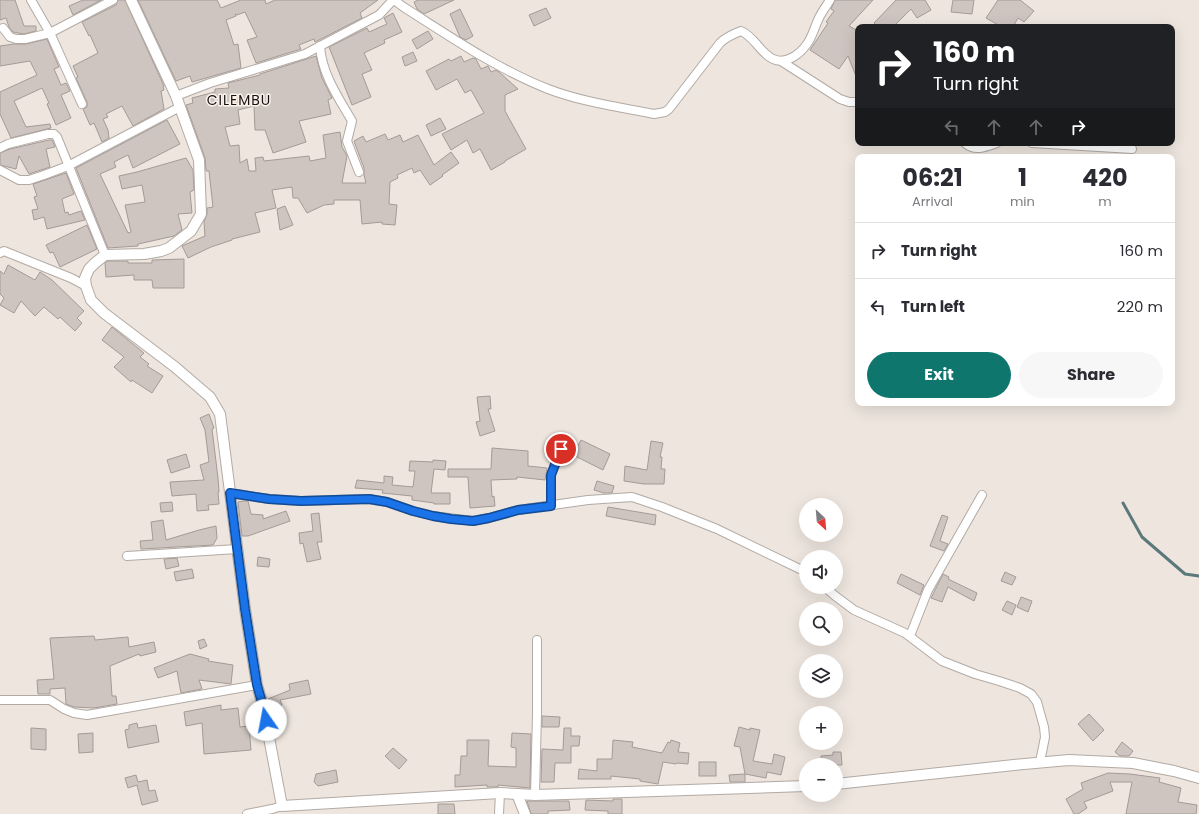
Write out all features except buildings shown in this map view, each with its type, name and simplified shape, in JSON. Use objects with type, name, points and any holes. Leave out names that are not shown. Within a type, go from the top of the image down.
[{"type":"street","points":[[31,0],[50,33],[82,104]]},
{"type":"street","points":[[3,28],[10,37],[16,39],[25,39],[50,33],[113,0]]},
{"type":"street","points":[[131,0],[176,96],[199,160],[201,214],[191,231],[169,248],[161,252],[105,255],[89,270],[85,278],[86,286],[91,300],[104,313],[175,367],[213,401],[220,414],[245,609],[257,685],[263,706],[282,806]]},
{"type":"street","points":[[176,96],[210,83],[295,58],[379,15],[394,0],[496,65],[547,89],[592,102],[654,114],[665,112],[669,109],[720,43],[733,34],[741,31],[748,34],[766,55],[774,60],[789,60],[797,55],[807,44],[820,16],[830,0]]},
{"type":"street","points":[[320,46],[324,68],[352,121],[347,141],[359,172]]},
{"type":"street","points":[[781,61],[840,99],[855,102]]},
{"type":"street","points":[[0,170],[19,180],[29,180],[68,166],[180,107]]},
{"type":"street","points":[[0,148],[8,144],[48,134],[54,134],[105,255]]},
{"type":"street","points":[[970,146],[973,148],[980,148],[987,146]]},
{"type":"street","points":[[1082,146],[1132,149]]},
{"type":"street","points":[[0,253],[4,251],[71,278],[86,286]]},
{"type":"street","points":[[551,506],[551,475],[561,449]]},
{"type":"street","points":[[230,493],[269,499],[301,501],[369,499],[387,502],[433,516],[473,521],[518,510],[609,498],[637,498],[717,529],[799,569]]},
{"type":"street","points":[[910,636],[928,590],[982,495]]},
{"type":"street","points":[[128,556],[237,549]]},
{"type":"street","points":[[833,594],[854,610],[899,629],[942,661],[975,674],[1020,688],[1031,694],[1037,702],[1044,727],[1045,736],[1040,762]]},
{"type":"street","points":[[535,794],[537,714],[536,640]]},
{"type":"street","points":[[0,700],[50,700],[64,709],[74,713],[87,715],[257,685]]},
{"type":"street","points":[[843,783],[1069,760],[1133,763],[1174,771],[1199,778]]},
{"type":"street","points":[[247,814],[272,812],[282,806],[500,793],[535,794],[799,786]]},
{"type":"street","points":[[499,814],[500,793]]},
{"type":"street","points":[[517,794],[525,814]]},
{"type":"waterway","points":[[1123,503],[1142,537],[1185,574],[1199,576]]},
{"type":"district","name":"CILEMBU","points":[[239,100]]},
{"type":"route","points":[[266,720],[257,685],[248,630],[230,493],[269,499],[301,501],[369,499],[387,502],[433,516],[473,521],[518,510],[551,506],[551,475],[561,449]]}]
